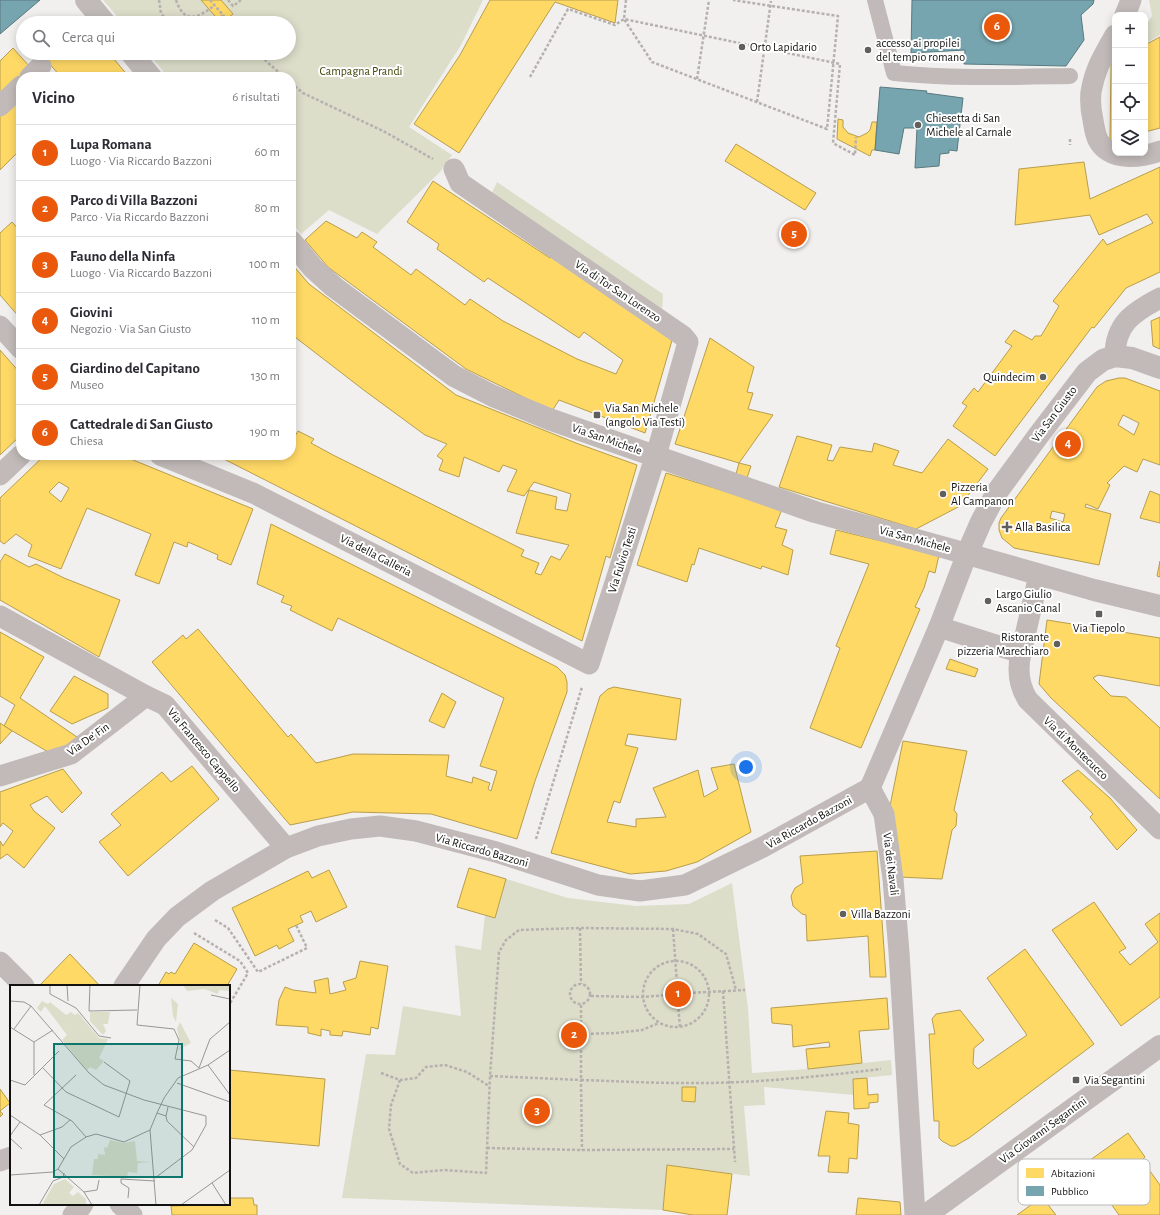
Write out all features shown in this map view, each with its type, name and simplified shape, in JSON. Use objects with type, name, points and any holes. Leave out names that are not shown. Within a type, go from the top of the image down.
[{"type":"street","points":[[86,0],[99,16]]},
{"type":"street","points":[[875,0],[894,73],[982,81],[1070,76]]},
{"type":"street","points":[[1126,12],[1131,0]]},
{"type":"street","points":[[1112,40],[1101,58],[1091,92],[1092,115],[1098,140],[1112,153],[1123,156],[1141,157],[1160,151]]},
{"type":"street","points":[[137,60],[147,72]]},
{"type":"street","points":[[0,106],[16,91]]},
{"type":"street","name":"Via di Tor San Lorenzo","points":[[446,166],[460,183],[683,336],[688,342],[656,456]]},
{"type":"street","name":"Via San Michele","points":[[296,247],[313,268],[334,287],[454,376],[493,396],[549,419],[815,512],[1040,575],[1160,606]]},
{"type":"street","points":[[1160,298],[1140,309],[1126,322],[1117,337],[1115,356],[1132,358],[1160,368]]},
{"type":"street","points":[[0,326],[16,344]]},
{"type":"street","name":"Via San Giusto","points":[[967,554],[981,522],[997,492],[1038,436],[1087,372],[1103,360],[1115,356]]},
{"type":"street","name":"Via Fulvio Testi","points":[[589,664],[656,456]]},
{"type":"street","points":[[0,475],[16,460]]},
{"type":"street","name":"Via della Galleria","points":[[172,460],[253,494],[589,664]]},
{"type":"street","points":[[870,788],[939,627],[967,554]]},
{"type":"street","points":[[939,627],[1021,654],[1040,575]]},
{"type":"street","name":"Via Francesco Cappello","points":[[0,616],[165,705],[286,848]]},
{"type":"street","name":"Via di Montecucco","points":[[1021,654],[1019,668],[1021,687],[1028,700],[1160,829]]},
{"type":"street","name":"Via De' Fin","points":[[0,776],[71,754],[146,696]]},
{"type":"street","name":"Via Riccardo Bazzoni","points":[[125,985],[156,939],[177,917],[212,891],[286,848],[318,836],[351,829],[380,826],[416,831],[496,852],[598,885],[640,891],[685,885],[763,847],[870,788]]},
{"type":"street","name":"Via dei Navali","points":[[870,788],[884,814],[894,879],[915,1215]]},
{"type":"street","points":[[0,962],[23,985]]},
{"type":"street","name":"Via Giovanni Segantini","points":[[926,1215],[1160,1046]]},
{"type":"street","points":[[0,1161],[10,1157]]},
{"type":"street","points":[[73,1215],[76,1214],[82,1205]]},
{"type":"street","points":[[121,1205],[132,1215]]},
{"type":"path","points":[[159,0],[162,16]]},
{"type":"path","points":[[176,0],[178,6],[189,16]]},
{"type":"path","points":[[210,0],[223,15]]},
{"type":"path","points":[[228,0],[233,6],[241,0]]},
{"type":"path","points":[[626,0],[624,19],[652,62],[827,129],[838,16],[733,0]]},
{"type":"path","points":[[696,78],[708,0]]},
{"type":"path","points":[[757,102],[771,1]]},
{"type":"path","points":[[200,16],[214,5]]},
{"type":"path","points":[[530,77],[568,9],[615,25],[624,19],[840,64],[833,143],[855,155],[856,137]]},
{"type":"path","points":[[264,60],[278,72]]},
{"type":"path","points":[[296,87],[303,93],[385,132],[446,166]]},
{"type":"path","points":[[535,843],[582,686]]},
{"type":"path","points":[[214,920],[228,928],[258,972],[307,948],[296,925]]},
{"type":"path","points":[[580,928],[581,984]]},
{"type":"path","points":[[400,1080],[390,1104],[389,1129],[400,1164],[413,1173],[444,1170],[486,1173],[490,1076],[499,952],[506,940],[519,930],[580,928],[673,929],[698,934],[726,954],[736,990]]},
{"type":"path","points":[[673,929],[677,984]]},
{"type":"path","points":[[190,931],[240,961],[248,973],[230,1003]]},
{"type":"path","points":[[676,961],[686,962],[696,968],[703,976],[708,986],[708,992],[709,997],[706,1008],[700,1017],[691,1023],[680,1026],[669,1026],[659,1022],[651,1016],[645,1007],[643,997],[644,986],[648,977],[655,969],[664,963],[676,961]]},
{"type":"path","points":[[581,984],[589,990],[591,996],[587,1002],[581,1005],[572,1001],[570,994],[574,986],[581,984]]},
{"type":"path","points":[[677,984],[684,986],[688,993],[685,1002],[678,1004],[672,1003],[667,995],[669,988],[672,985],[677,984]]},
{"type":"path","points":[[688,993],[745,990]]},
{"type":"path","points":[[723,991],[735,1162]]},
{"type":"path","points":[[591,996],[643,997],[667,995]]},
{"type":"path","points":[[678,1004],[680,1026]]},
{"type":"path","points":[[581,1005],[582,1150]]},
{"type":"path","points":[[581,1034],[616,1033],[642,1030],[659,1022]]},
{"type":"path","points":[[381,1073],[400,1080],[416,1078],[426,1067],[445,1065],[467,1072],[490,1086]]},
{"type":"path","points":[[490,1076],[682,1083],[730,1082],[809,1077],[884,1068]]},
{"type":"path","points":[[487,1148],[582,1150],[734,1149]]},
{"type":"green space","name":"Campagna Prandi","points":[[103,0],[483,0],[461,45],[409,127],[452,155],[440,172],[377,234],[329,210],[301,234],[296,228],[296,72],[164,72],[154,60],[296,60],[296,16],[117,16]]},
{"type":"green space","points":[[1149,0],[1160,0],[1160,35],[1148,42],[1148,22],[1152,16]]},
{"type":"green space","points":[[497,182],[663,294],[662,312],[490,197]]},
{"type":"green space","points":[[506,879],[568,898],[636,906],[689,904],[732,883],[748,1008],[752,1073],[808,1069],[891,1060],[892,1075],[853,1079],[854,1095],[764,1087],[765,1105],[744,1106],[750,1176],[667,1165],[663,1210],[342,1198],[366,1054],[395,1055],[403,1006],[461,1016],[455,945],[481,950],[485,915],[495,918]]},
{"type":"building: Abitazioni","points":[[201,0],[221,0],[233,14],[230,16],[215,16]]},
{"type":"building: Abitazioni","points":[[490,0],[618,0],[615,23],[555,2],[459,153],[414,124],[460,55]]},
{"type":"building: Abitazioni","points":[[1160,37],[1160,128],[1148,131],[1148,48],[1148,43]]},
{"type":"building: Abitazioni","points":[[13,48],[16,51],[16,60],[24,60],[30,67],[25,72],[16,72],[16,81],[0,97],[0,61]]},
{"type":"building: Abitazioni","points":[[46,60],[115,60],[125,72],[57,72]]},
{"type":"building: Abitazioni","points":[[1111,64],[1112,141],[1110,141]]},
{"type":"building: Abitazioni","points":[[16,98],[16,154],[0,170],[0,114]]},
{"type":"building: Abitazioni","points":[[838,119],[843,120],[843,127],[848,133],[859,137],[870,130],[872,122],[877,122],[875,150],[872,150],[870,156],[837,139]]},
{"type":"building: Abitazioni","points":[[736,144],[816,193],[805,210],[725,161]]},
{"type":"building: Abitazioni","points":[[1084,162],[1090,199],[1160,167],[1160,272],[1126,288],[1094,328],[1092,327],[995,456],[953,426],[967,406],[962,403],[974,388],[978,392],[1012,346],[1005,342],[1014,330],[1032,340],[1035,336],[1041,336],[1059,306],[1053,301],[1103,239],[1107,245],[1153,223],[1147,214],[1099,235],[1090,215],[1015,225],[1019,169]]},
{"type":"building: Abitazioni","points":[[433,181],[550,258],[553,253],[673,337],[645,433],[559,400],[552,411],[466,369],[328,267],[305,240],[326,221],[357,238],[362,232],[377,242],[373,247],[411,275],[416,269],[465,305],[470,299],[503,321],[577,359],[616,374],[623,360],[584,332],[579,338],[488,278],[484,282],[437,249],[439,244],[407,222]]},
{"type":"building: Abitazioni","points":[[12,222],[16,226],[16,313],[0,295],[0,233]]},
{"type":"building: Abitazioni","points":[[296,269],[309,284],[456,395],[576,443],[637,465],[610,558],[606,556],[582,641],[226,460],[296,460],[296,434],[298,431],[314,439],[311,443],[333,455],[524,550],[521,556],[539,563],[535,573],[541,575],[551,556],[560,560],[569,545],[516,533],[529,490],[557,497],[555,509],[567,511],[571,494],[534,482],[524,496],[507,491],[517,470],[503,465],[499,472],[464,457],[459,477],[439,470],[443,460],[437,456],[447,444],[425,435],[296,338]]},
{"type":"building: Abitazioni","points":[[1160,317],[1160,349],[1153,346],[1151,321]]},
{"type":"building: Abitazioni","points":[[710,338],[754,367],[747,392],[753,393],[748,409],[773,415],[739,463],[675,444]]},
{"type":"building: Abitazioni","points":[[0,350],[16,368],[16,440],[0,455]]},
{"type":"building: Abitazioni","points":[[1125,378],[1160,391],[1160,465],[1143,459],[1137,472],[1124,466],[1107,483],[1110,485],[1098,509],[1086,504],[1085,507],[1111,514],[1099,565],[1014,548],[1002,538],[999,530],[1001,518],[1097,387],[1106,381]],"holes":[[[1123,415],[1139,423],[1134,435],[1118,425]],[[1052,511],[1065,514],[1063,522],[1050,518]]]},
{"type":"building: Abitazioni","points":[[797,436],[832,445],[827,460],[833,461],[840,447],[872,452],[874,443],[899,451],[893,465],[922,473],[948,439],[988,469],[960,506],[916,529],[779,487]]},
{"type":"building: Abitazioni","points":[[40,460],[133,460],[253,509],[231,565],[217,559],[218,555],[188,542],[187,547],[174,542],[159,584],[135,575],[151,534],[87,508],[61,569],[28,556],[32,545],[16,534],[4,544],[0,541],[0,498]],"holes":[[[59,482],[69,488],[61,502],[49,492]]]},
{"type":"building: Abitazioni","points":[[739,463],[751,466],[747,478],[736,474]]},
{"type":"building: Abitazioni","points":[[666,473],[782,509],[775,527],[787,530],[782,545],[793,550],[788,575],[762,566],[761,569],[699,548],[694,565],[692,564],[687,582],[637,565]]},
{"type":"building: Abitazioni","points":[[1150,491],[1160,495],[1160,523],[1140,518]]},
{"type":"building: Abitazioni","points":[[271,524],[557,667],[565,675],[567,692],[535,781],[517,839],[431,814],[353,812],[290,825],[152,662],[183,635],[186,639],[198,629],[288,737],[291,734],[316,763],[353,754],[449,755],[446,776],[472,783],[473,777],[490,783],[488,789],[491,791],[497,771],[480,766],[504,698],[338,618],[332,631],[290,610],[292,606],[281,602],[284,596],[257,584]]},
{"type":"building: Abitazioni","points":[[836,530],[939,555],[935,573],[929,571],[924,588],[915,607],[920,609],[861,748],[810,728],[840,648],[836,646],[869,564],[830,554]]},
{"type":"building: Abitazioni","points":[[5,554],[29,567],[36,564],[64,578],[120,600],[99,657],[0,600],[0,562]]},
{"type":"building: Abitazioni","points":[[1160,561],[1160,577],[1157,576]]},
{"type":"building: Abitazioni","points":[[1047,620],[1160,638],[1160,686],[1098,675],[1093,678],[1111,696],[1126,697],[1160,728],[1160,799],[1051,698],[1039,684]]},
{"type":"building: Abitazioni","points":[[0,632],[44,657],[20,698],[77,737],[55,756],[4,726],[15,705],[0,696]]},
{"type":"building: Abitazioni","points":[[950,659],[978,669],[975,677],[946,669]]},
{"type":"building: Abitazioni","points":[[74,676],[108,694],[108,708],[72,724],[50,711]]},
{"type":"building: Abitazioni","points":[[614,687],[681,699],[676,740],[628,734],[625,745],[638,748],[620,803],[614,801],[607,822],[636,827],[636,819],[666,817],[653,788],[698,770],[704,797],[718,789],[711,768],[734,764],[751,832],[697,862],[666,871],[630,874],[551,853],[600,696],[608,689]]},
{"type":"building: Abitazioni","points":[[442,693],[456,702],[444,728],[429,721]]},
{"type":"building: Abitazioni","points":[[0,723],[12,731],[0,744]]},
{"type":"building: Abitazioni","points":[[903,741],[967,751],[954,810],[957,814],[956,826],[952,830],[942,879],[899,877],[889,811]]},
{"type":"building: Abitazioni","points":[[192,766],[219,799],[128,876],[99,842],[121,825],[111,814],[162,772],[171,782]]},
{"type":"building: Abitazioni","points":[[63,769],[82,793],[62,813],[47,796],[30,805],[34,811],[55,828],[24,868],[7,854],[0,859],[0,841],[3,846],[13,831],[3,823],[0,827],[0,792]]},
{"type":"building: Abitazioni","points":[[1078,770],[1110,798],[1137,830],[1117,850],[1090,817],[1093,814],[1062,781]]},
{"type":"building: Abitazioni","name":"Villa Bazzoni","points":[[877,851],[886,977],[870,977],[868,936],[807,941],[806,915],[802,914],[793,906],[791,896],[795,888],[803,883],[800,856]]},
{"type":"building: Abitazioni","points":[[469,868],[506,879],[495,918],[457,907]]},
{"type":"building: Abitazioni","points":[[329,870],[347,907],[316,922],[311,911],[300,916],[303,922],[288,929],[294,941],[279,949],[277,945],[255,956],[232,908],[308,871],[312,878]]},
{"type":"building: Abitazioni","points":[[1094,902],[1126,948],[1119,952],[1130,965],[1158,942],[1145,924],[1160,913],[1160,997],[1121,1026],[1052,930]]},
{"type":"building: Abitazioni","points":[[194,943],[237,969],[228,985],[159,985],[166,972],[169,974],[171,972],[175,974]]},
{"type":"building: Abitazioni","points":[[1025,949],[1094,1044],[969,1138],[955,1146],[951,1146],[939,1138],[939,1121],[934,1121],[929,1034],[935,1034],[932,1019],[936,1014],[960,1010],[984,1040],[974,1048],[973,1064],[978,1069],[1027,1035],[987,978]]},
{"type":"building: Abitazioni","points":[[70,954],[99,985],[40,985]]},
{"type":"building: Abitazioni","points":[[360,961],[388,966],[378,1029],[371,1027],[370,1035],[343,1031],[342,1036],[330,1035],[330,1031],[321,1029],[321,1036],[308,1033],[308,1027],[276,1025],[279,1000],[285,987],[293,990],[316,993],[314,981],[328,978],[330,994],[346,990],[343,982],[356,978]]},
{"type":"building: Abitazioni","points":[[887,998],[889,1029],[859,1031],[862,1063],[808,1069],[806,1049],[830,1047],[829,1042],[793,1047],[792,1025],[772,1023],[771,1008]]},
{"type":"building: Abitazioni","points":[[230,1070],[325,1079],[319,1146],[230,1138]]},
{"type":"building: Abitazioni","points":[[867,1078],[868,1095],[878,1094],[878,1102],[869,1103],[869,1108],[854,1109],[853,1079]]},
{"type":"building: Abitazioni","points":[[682,1087],[696,1087],[695,1102],[682,1101]]},
{"type":"building: Abitazioni","points":[[0,1089],[10,1103],[0,1111]]},
{"type":"building: Abitazioni","points":[[826,1111],[849,1113],[848,1123],[859,1125],[857,1159],[849,1158],[848,1173],[828,1172],[830,1156],[818,1156]]},
{"type":"building: Abitazioni","points":[[1128,1133],[1145,1157],[1143,1159],[1092,1159]]},
{"type":"building: Abitazioni","points":[[667,1165],[732,1174],[727,1215],[693,1215],[663,1210]]},
{"type":"building: Abitazioni","points":[[1150,1171],[1160,1185],[1160,1215],[1119,1215],[1112,1205],[1150,1205]]},
{"type":"building: Abitazioni","points":[[230,1198],[253,1198],[254,1205],[257,1205],[257,1215],[172,1215],[171,1206],[230,1205]]},
{"type":"building: Abitazioni","points":[[858,1198],[900,1202],[901,1215],[856,1215]]},
{"type":"building: Abitazioni","points":[[1031,1205],[1048,1205],[1056,1215],[1017,1215]]},
{"type":"building: Pubblico","points":[[0,0],[40,0],[21,16],[16,16],[16,20],[0,34]]},
{"type":"building: Pubblico","points":[[912,0],[1094,0],[1093,4],[1081,15],[1084,40],[1066,66],[964,64],[965,50],[911,53]]},
{"type":"building: Pubblico","name":"Chiesetta di San Michele al Carnale","points":[[880,87],[927,91],[926,93],[963,98],[957,151],[949,150],[949,153],[940,154],[939,166],[915,168],[917,128],[904,128],[899,154],[875,150]]},
{"type":"place","name":"Cattedrale di San Giusto","points":[[997,27]]},
{"type":"place","name":"Orto Lapidario","points":[[742,47]]},
{"type":"place","name":"accesso ai propilei del tempio romano","points":[[868,50]]},
{"type":"place","name":"Chiesetta di San Michele al Carnale","points":[[918,125]]},
{"type":"place","name":"Giardino del Capitano","points":[[794,234]]},
{"type":"place","name":"Quindecim","points":[[1043,377]]},
{"type":"place","name":"Via San Michele (angolo Via Testi)","points":[[597,415]]},
{"type":"place","name":"Giovini","points":[[1068,444]]},
{"type":"place","name":"Pizzeria Al Campanon","points":[[943,494]]},
{"type":"place","name":"Alla Basilica","points":[[1007,527]]},
{"type":"place","name":"Largo Giulio Ascanio Canal","points":[[988,601]]},
{"type":"place","name":"Via Tiepolo","points":[[1099,614]]},
{"type":"place","name":"Ristorante pizzeria Marechiaro","points":[[1057,644]]},
{"type":"place","name":"Villa Bazzoni","points":[[843,914]]},
{"type":"place","name":"Lupa Romana","points":[[678,994]]},
{"type":"place","name":"Parco di Villa Bazzoni","points":[[574,1035]]},
{"type":"place","name":"Via Segantini","points":[[1076,1080]]},
{"type":"place","name":"Fauno della Ninfa","points":[[537,1111]]}]
